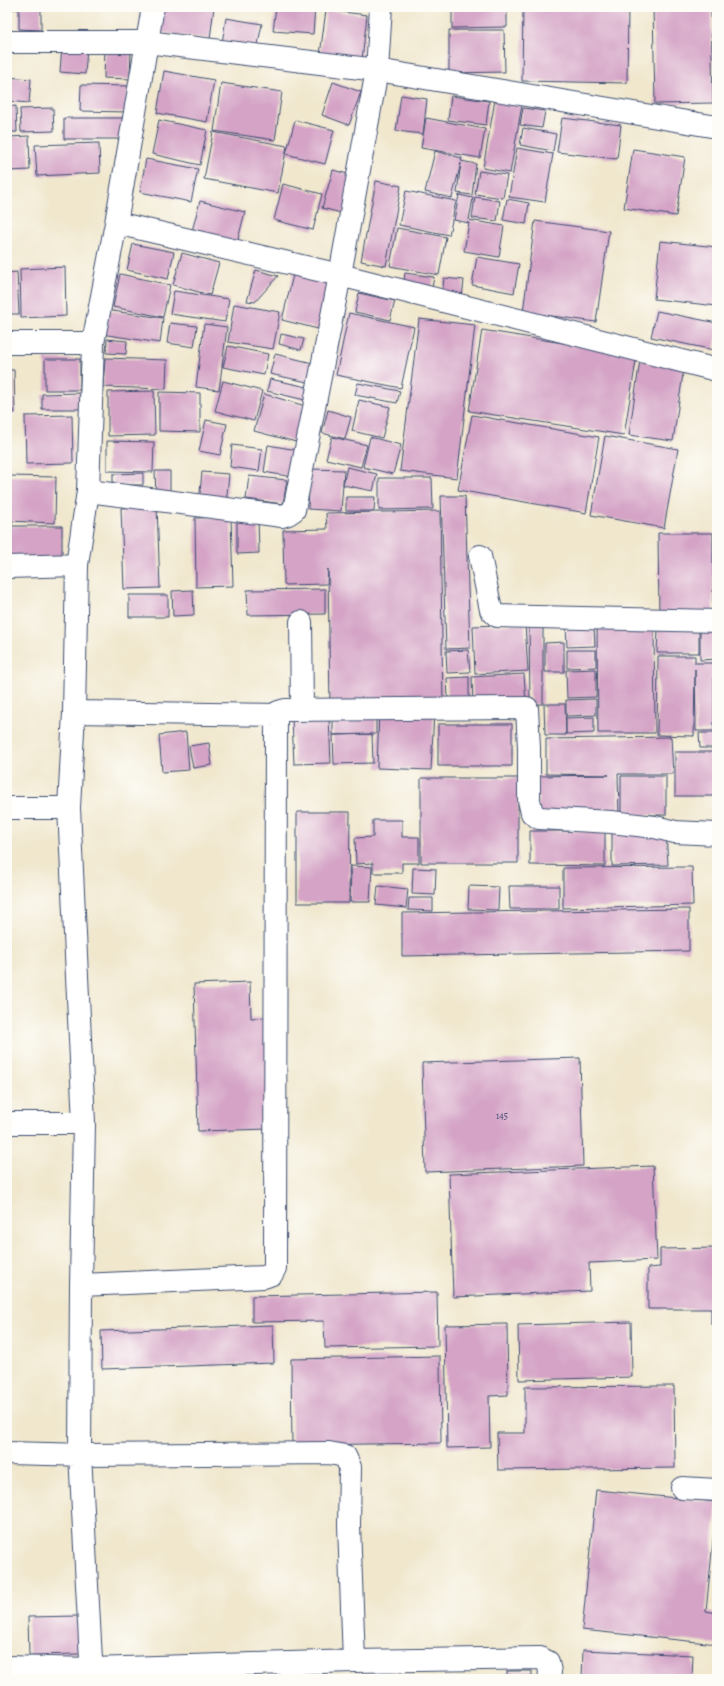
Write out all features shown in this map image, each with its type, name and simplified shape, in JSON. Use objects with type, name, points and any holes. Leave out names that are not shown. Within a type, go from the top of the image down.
[{"type":"street","points":[[92,1674],[80,1454],[84,1123],[69,808],[74,712],[77,565],[88,491],[93,343],[116,223],[153,7]]},
{"type":"street","points":[[88,491],[282,516],[294,510],[340,275],[377,70],[381,7]]},
{"type":"street","points":[[7,42],[147,42],[377,70],[717,127]]},
{"type":"street","points":[[116,223],[340,275],[717,370]]},
{"type":"street","points":[[7,343],[93,343]]},
{"type":"street","points":[[480,556],[491,610],[497,616],[717,621]]},
{"type":"street","points":[[7,567],[77,565]]},
{"type":"street","points":[[301,622],[302,709]]},
{"type":"street","points":[[74,712],[276,715],[278,712],[285,710],[302,709],[527,708],[529,800],[532,813],[535,816],[539,818],[611,822],[676,832],[717,834]]},
{"type":"street","points":[[81,1285],[264,1277],[272,1274],[275,1268],[276,715]]},
{"type":"street","points":[[7,808],[69,808]]},
{"type":"street","points":[[7,1123],[84,1123]]},
{"type":"street","points":[[7,1453],[329,1453],[345,1456],[350,1468],[349,1525],[354,1660]]},
{"type":"street","points":[[682,1488],[717,1490]]},
{"type":"street","points":[[7,1667],[92,1674],[354,1660],[540,1658],[548,1662],[550,1672],[549,1679]]},
{"type":"building","points":[[7,7],[41,7],[41,30],[19,29],[19,9],[7,9]]},
{"type":"building","points":[[159,7],[214,7],[210,39],[156,32]]},
{"type":"building","points":[[276,7],[315,7],[313,34],[273,31]]},
{"type":"building","points":[[452,7],[507,7],[507,27],[452,28]]},
{"type":"building","points":[[523,7],[628,7],[627,83],[522,81]]},
{"type":"building","points":[[653,7],[711,7],[713,103],[655,104]]},
{"type":"building","points":[[326,10],[367,15],[362,60],[320,55]]},
{"type":"building","points":[[226,18],[262,24],[257,49],[222,43]]},
{"type":"building","points":[[449,30],[504,30],[505,72],[449,73]]},
{"type":"building","points":[[62,46],[87,48],[85,74],[60,72]]},
{"type":"building","points":[[105,46],[131,47],[130,79],[104,78]]},
{"type":"building","points":[[164,71],[214,80],[207,122],[157,113]]},
{"type":"building","points":[[7,77],[31,79],[29,103],[7,101]]},
{"type":"building","points":[[333,82],[361,92],[349,125],[322,115]]},
{"type":"building","points":[[221,83],[282,92],[275,140],[214,131]]},
{"type":"building","points":[[81,85],[128,86],[128,112],[80,111]]},
{"type":"building","points":[[401,95],[427,99],[423,134],[396,131]]},
{"type":"building","points":[[451,96],[489,101],[486,125],[448,120]]},
{"type":"building","points":[[495,100],[522,105],[510,173],[483,168]]},
{"type":"building","points":[[16,106],[17,132],[7,132],[7,107]]},
{"type":"building","points":[[53,108],[54,131],[21,132],[20,109]]},
{"type":"building","points":[[523,108],[545,111],[542,128],[520,125]]},
{"type":"building","points":[[64,118],[125,118],[125,139],[64,139]]},
{"type":"building","points":[[426,118],[485,129],[480,158],[421,148]]},
{"type":"building","points":[[562,118],[621,125],[617,159],[557,152]]},
{"type":"building","points":[[159,120],[207,130],[200,165],[152,154]]},
{"type":"building","points":[[295,120],[334,130],[325,164],[286,154]]},
{"type":"building","points":[[523,128],[556,134],[553,151],[520,145]]},
{"type":"building","points":[[213,132],[287,146],[278,193],[204,179]]},
{"type":"building","points":[[29,136],[30,170],[7,171],[7,137]]},
{"type":"building","points":[[99,143],[100,173],[37,176],[35,145]]},
{"type":"building","points":[[517,148],[553,154],[545,202],[509,197]]},
{"type":"building","points":[[633,149],[685,157],[676,216],[624,208]]},
{"type":"building","points":[[435,151],[462,158],[461,161],[476,164],[472,195],[457,193],[461,163],[452,198],[425,192]]},
{"type":"building","points":[[146,159],[198,169],[191,202],[140,192]]},
{"type":"building","points":[[333,170],[355,176],[345,214],[322,208]]},
{"type":"building","points":[[479,171],[507,175],[503,198],[475,194]]},
{"type":"building","points":[[376,181],[401,186],[386,266],[361,261]]},
{"type":"building","points":[[283,184],[322,194],[313,230],[274,220]]},
{"type":"building","points":[[406,191],[456,201],[449,235],[399,225]]},
{"type":"building","points":[[459,195],[473,198],[469,220],[504,226],[499,257],[464,251],[469,223],[454,220]]},
{"type":"building","points":[[475,197],[500,201],[497,221],[472,218]]},
{"type":"building","points":[[507,199],[529,203],[526,224],[503,220]]},
{"type":"building","points":[[200,201],[245,212],[237,243],[192,231]]},
{"type":"building","points":[[535,221],[609,231],[596,322],[523,312]]},
{"type":"building","points":[[397,228],[446,237],[439,275],[390,266]]},
{"type":"building","points":[[660,241],[717,247],[717,306],[654,299]]},
{"type":"building","points":[[133,244],[174,252],[168,279],[127,270]]},
{"type":"building","points":[[182,253],[219,263],[210,295],[173,285]]},
{"type":"building","points":[[477,257],[519,264],[514,293],[472,285]]},
{"type":"building","points":[[65,267],[66,316],[21,318],[20,269]]},
{"type":"building","points":[[256,270],[278,276],[255,302],[247,301]]},
{"type":"building","points":[[294,271],[334,282],[322,330],[282,320]]},
{"type":"building","points":[[17,272],[19,314],[7,314],[7,273]]},
{"type":"building","points":[[405,273],[434,277],[431,293],[403,289]]},
{"type":"building","points":[[120,274],[170,285],[163,317],[113,307]]},
{"type":"building","points":[[444,278],[464,280],[462,298],[442,295]]},
{"type":"building","points":[[174,291],[229,299],[225,322],[170,314]]},
{"type":"building","points":[[359,293],[395,301],[390,320],[355,312]]},
{"type":"building","points":[[234,304],[280,312],[273,349],[228,342]]},
{"type":"building","points":[[105,310],[163,318],[160,343],[101,334]]},
{"type":"building","points":[[657,311],[717,323],[717,336],[714,350],[651,337]]},
{"type":"building","points":[[349,313],[414,327],[401,388],[336,375]]},
{"type":"building","points":[[419,319],[475,325],[457,478],[400,471]]},
{"type":"building","points":[[170,323],[197,326],[194,347],[167,343]]},
{"type":"building","points":[[204,324],[227,327],[219,390],[196,387]]},
{"type":"building","points":[[482,330],[637,355],[624,435],[469,411]]},
{"type":"building","points":[[281,334],[304,339],[301,350],[279,344]]},
{"type":"building","points":[[107,339],[127,341],[126,354],[106,353]]},
{"type":"building","points":[[228,346],[268,354],[264,375],[223,367]]},
{"type":"building","points":[[275,354],[317,364],[312,383],[270,374]]},
{"type":"building","points":[[105,358],[167,360],[166,389],[103,387]]},
{"type":"building","points":[[45,359],[80,359],[80,390],[45,390]]},
{"type":"building","points":[[640,360],[684,367],[673,441],[629,435]]},
{"type":"building","points":[[7,370],[14,370],[15,413],[7,413]]},
{"type":"building","points":[[270,379],[312,388],[309,401],[267,391]]},
{"type":"building","points":[[223,381],[262,391],[254,421],[215,411]]},
{"type":"building","points":[[358,383],[400,391],[397,403],[355,395]]},
{"type":"building","points":[[154,391],[155,435],[108,436],[108,392]]},
{"type":"building","points":[[159,392],[200,393],[200,432],[159,431]]},
{"type":"building","points":[[82,393],[82,409],[42,409],[42,394]]},
{"type":"building","points":[[264,394],[309,407],[300,443],[254,431]]},
{"type":"building","points":[[359,400],[390,407],[382,438],[352,431]]},
{"type":"building","points":[[328,410],[351,417],[345,439],[322,433]]},
{"type":"building","points":[[72,415],[73,463],[26,464],[25,416]]},
{"type":"building","points":[[472,415],[599,437],[586,513],[458,490]]},
{"type":"building","points":[[206,420],[227,424],[220,455],[199,451]]},
{"type":"building","points":[[605,436],[678,449],[664,528],[591,515]]},
{"type":"building","points":[[332,437],[367,445],[361,467],[326,459]]},
{"type":"building","points":[[370,437],[401,445],[393,474],[363,467]]},
{"type":"building","points":[[107,441],[154,442],[153,472],[107,471]]},
{"type":"building","points":[[232,445],[262,449],[259,471],[230,467]]},
{"type":"building","points":[[268,445],[297,450],[293,477],[264,472]]},
{"type":"building","points":[[347,467],[377,474],[373,491],[343,485]]},
{"type":"building","points":[[310,469],[344,470],[341,511],[308,509]]},
{"type":"building","points":[[155,471],[170,471],[170,495],[156,495]]},
{"type":"building","points":[[202,472],[229,474],[226,505],[199,503]]},
{"type":"building","points":[[143,473],[143,485],[113,485],[113,474]]},
{"type":"building","points":[[9,476],[56,477],[55,523],[8,521]]},
{"type":"building","points":[[249,476],[287,480],[283,504],[246,499]]},
{"type":"building","points":[[379,478],[432,478],[433,509],[379,510]]},
{"type":"building","points":[[441,496],[465,496],[470,648],[446,649]]},
{"type":"building","points":[[346,497],[375,497],[374,511],[346,511]]},
{"type":"building","points":[[157,506],[160,588],[124,589],[121,508]]},
{"type":"building","points":[[440,511],[443,705],[330,707],[328,569],[327,584],[284,585],[283,530],[327,529],[326,513]]},
{"type":"building","points":[[231,517],[233,586],[196,587],[195,518]]},
{"type":"building","points":[[237,519],[258,519],[259,553],[237,554]]},
{"type":"building","points":[[9,526],[62,526],[62,558],[9,558]]},
{"type":"building","points":[[658,533],[713,533],[713,615],[659,615]]},
{"type":"building","points":[[325,589],[325,614],[248,615],[247,590]]},
{"type":"building","points":[[193,590],[194,615],[173,616],[172,591]]},
{"type":"building","points":[[129,595],[168,595],[168,617],[129,617]]},
{"type":"building","points":[[525,624],[528,671],[475,674],[473,626]]},
{"type":"building","points":[[529,624],[543,624],[543,704],[530,704]]},
{"type":"building","points":[[566,626],[594,626],[595,646],[567,647]]},
{"type":"building","points":[[597,629],[654,629],[655,733],[598,733]]},
{"type":"building","points":[[658,629],[699,630],[699,653],[657,653]]},
{"type":"building","points":[[717,630],[717,659],[700,660],[700,631]]},
{"type":"building","points":[[564,642],[564,672],[545,672],[545,643]]},
{"type":"building","points":[[468,650],[470,672],[447,673],[446,651]]},
{"type":"building","points":[[567,650],[596,650],[596,667],[567,668]]},
{"type":"building","points":[[658,656],[695,656],[695,663],[714,663],[714,731],[696,731],[695,669],[694,736],[657,735]]},
{"type":"building","points":[[596,669],[596,697],[567,698],[566,670]]},
{"type":"building","points":[[524,674],[526,703],[473,706],[472,677]]},
{"type":"building","points":[[469,677],[469,698],[448,698],[447,678]]},
{"type":"building","points":[[596,699],[596,715],[566,716],[566,700]]},
{"type":"building","points":[[544,704],[565,704],[566,735],[545,735]]},
{"type":"building","points":[[379,710],[434,712],[431,770],[377,768]]},
{"type":"building","points":[[376,711],[376,734],[333,735],[333,712]]},
{"type":"building","points":[[594,717],[594,733],[566,734],[566,718]]},
{"type":"building","points":[[329,718],[331,763],[294,764],[292,719]]},
{"type":"building","points":[[438,724],[512,724],[512,766],[438,766]]},
{"type":"building","points":[[186,732],[189,770],[162,772],[159,735]]},
{"type":"building","points":[[699,733],[717,733],[717,748],[700,748]]},
{"type":"building","points":[[372,734],[373,763],[334,764],[333,735]]},
{"type":"building","points":[[671,737],[673,774],[618,774],[619,816],[539,817],[537,776],[609,775],[546,774],[546,739]]},
{"type":"building","points":[[209,743],[212,765],[193,768],[189,746]]},
{"type":"building","points":[[675,752],[717,752],[717,796],[675,796]]},
{"type":"building","points":[[621,776],[666,776],[666,815],[621,815]]},
{"type":"building","points":[[421,778],[518,778],[518,863],[421,863]]},
{"type":"building","points":[[297,812],[350,812],[349,903],[297,903]]},
{"type":"building","points":[[373,820],[402,820],[402,837],[419,837],[419,863],[402,863],[402,873],[373,873],[373,863],[356,864],[355,838],[373,837]]},
{"type":"building","points":[[530,831],[605,831],[605,866],[530,865]]},
{"type":"building","points":[[612,831],[666,832],[668,865],[612,866]]},
{"type":"building","points":[[351,866],[372,867],[370,902],[350,902]]},
{"type":"building","points":[[692,867],[693,905],[563,908],[563,868]]},
{"type":"building","points":[[413,868],[436,869],[435,895],[412,894]]},
{"type":"building","points":[[378,886],[408,889],[406,908],[376,905]]},
{"type":"building","points":[[469,886],[499,887],[498,910],[468,909]]},
{"type":"building","points":[[509,886],[559,886],[559,909],[510,909]]},
{"type":"building","points":[[409,898],[433,898],[433,911],[408,910]]},
{"type":"building","points":[[689,909],[689,951],[402,956],[402,913]]},
{"type":"building","points":[[250,982],[251,1018],[267,1017],[270,1129],[198,1131],[194,984]]},
{"type":"building","points":[[580,1058],[583,1166],[425,1172],[422,1063]]},
{"type":"building","points":[[653,1166],[657,1260],[589,1263],[590,1291],[453,1297],[449,1174]]},
{"type":"building","points":[[717,1248],[717,1324],[711,1324],[711,1309],[648,1309],[648,1268],[660,1267],[660,1249]]},
{"type":"building","points":[[437,1292],[438,1346],[325,1348],[324,1321],[252,1322],[252,1296]]},
{"type":"building","points":[[631,1322],[632,1377],[519,1380],[518,1325]]},
{"type":"building","points":[[507,1324],[508,1395],[489,1396],[490,1447],[447,1448],[445,1325]]},
{"type":"building","points":[[273,1325],[274,1363],[102,1369],[101,1331]]},
{"type":"building","points":[[440,1356],[441,1443],[292,1445],[291,1359]]},
{"type":"building","points":[[674,1386],[675,1468],[498,1470],[497,1433],[525,1433],[525,1387]]},
{"type":"building","points":[[596,1490],[717,1502],[706,1611],[717,1613],[717,1644],[582,1630]]},
{"type":"building","points":[[79,1616],[80,1654],[29,1655],[28,1617]]},
{"type":"building","points":[[583,1650],[693,1655],[692,1679],[582,1679]]},
{"type":"building","points":[[507,1671],[532,1671],[532,1679],[507,1679]]},
{"type":"building","points":[[389,1675],[390,1679],[354,1679],[354,1676]]}]
